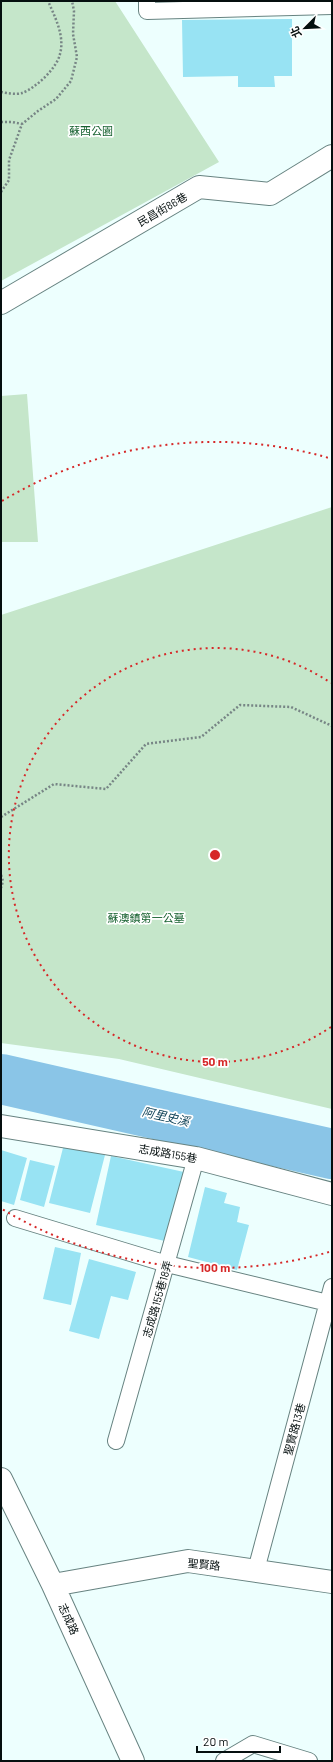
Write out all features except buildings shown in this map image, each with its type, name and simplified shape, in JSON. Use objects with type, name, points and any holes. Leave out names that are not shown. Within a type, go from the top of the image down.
[{"type":"street","name":"民昌街86巷","points":[[1,303],[199,187],[270,194],[332,156]]},
{"type":"street","name":"志成路155巷","points":[[1,1126],[196,1158],[332,1194]]},
{"type":"street","name":"志成路","points":[[1,1479],[53,1585],[133,1761]]},
{"type":"street","name":"聖賢路","points":[[53,1585],[188,1561],[332,1582]]},
{"type":"lane","points":[[147,1],[147,11],[332,6]]},
{"type":"lane","name":"志成路155巷18弄","points":[[116,1441],[196,1158]]},
{"type":"lane","points":[[15,1218],[167,1264],[328,1303]]},
{"type":"lane","name":"聖賢路13巷","points":[[256,1570],[332,1287]]},
{"type":"lane","points":[[224,1761],[254,1744],[309,1761]]},
{"type":"path","points":[[1,92],[22,93],[37,85],[51,71],[60,54],[60,37],[57,20],[48,1]]},
{"type":"path","points":[[1,192],[9,180],[9,160],[22,124],[56,99],[71,81],[78,57],[73,34],[74,11],[72,1]]},
{"type":"path","points":[[1,122],[22,124]]},
{"type":"path","points":[[1,817],[54,784],[106,789],[146,744],[201,737],[240,705],[291,707],[332,726]]},
{"type":"path","points":[[1,875],[1,888]]},
{"type":"green space","name":"蘇西公園","points":[[1,1],[115,1],[219,162],[1,281]]},
{"type":"green space","points":[[27,394],[38,542],[1,542],[1,396]]},
{"type":"green space","name":"蘇澳鎮第一公墓","points":[[332,507],[332,1109],[119,1059],[1,1043],[1,615]]},
{"type":"waterway","name":"阿里史溪","points":[[1,1079],[332,1154]]}]
